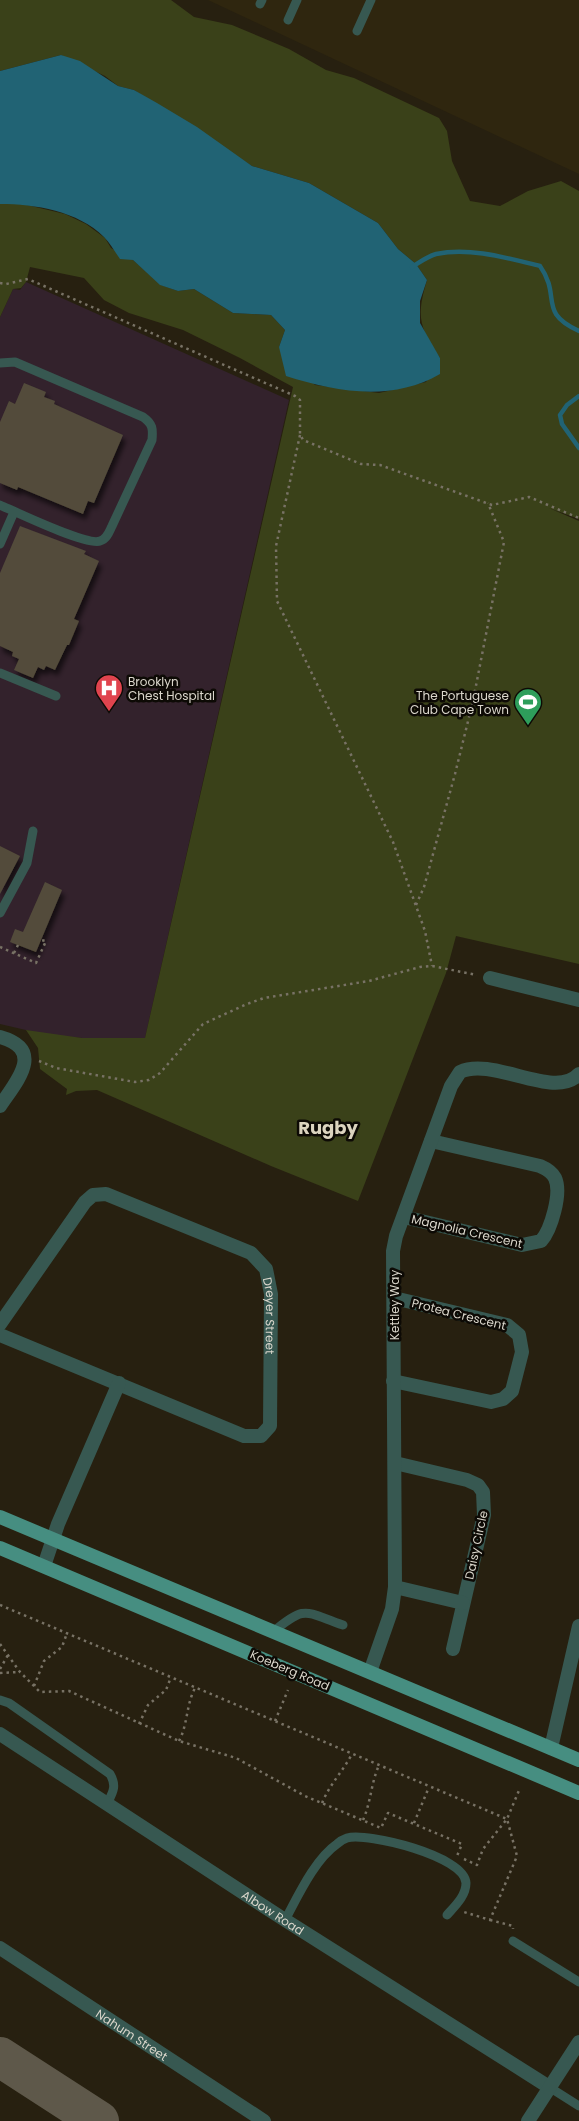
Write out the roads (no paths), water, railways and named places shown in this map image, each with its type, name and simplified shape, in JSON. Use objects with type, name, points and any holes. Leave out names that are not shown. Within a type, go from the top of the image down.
[{"type":"main road","points":[[0,1517],[579,1760]]},
{"type":"main road","name":"Koeberg Road","points":[[0,1548],[579,1793]]},
{"type":"street","points":[[490,978],[579,1000]]},
{"type":"street","points":[[0,1037],[18,1046],[23,1056],[24,1072],[0,1106]]},
{"type":"street","name":"Kettley Way","points":[[370,1672],[392,1609],[395,1587],[394,1251],[396,1236],[454,1078],[467,1069],[480,1067],[554,1084],[571,1081],[579,1074]]},
{"type":"street","name":"Magnolia Crescent","points":[[404,1217],[522,1245],[541,1241],[550,1227],[558,1192],[555,1178],[550,1171],[540,1166],[430,1141]]},
{"type":"street","name":"Dreyer Street","points":[[0,1324],[85,1202],[93,1195],[106,1194],[251,1252],[266,1269],[271,1294],[271,1420],[265,1433],[256,1437],[244,1436],[0,1335]]},
{"type":"street","name":"Protea Crescent","points":[[394,1298],[507,1325],[519,1335],[522,1352],[512,1391],[498,1401],[491,1402],[394,1381]]},
{"type":"street","points":[[44,1566],[58,1524],[119,1384]]},
{"type":"street","name":"Daisy Circle","points":[[395,1463],[467,1480],[478,1485],[483,1492],[484,1515],[462,1603],[453,1649]]},
{"type":"street","points":[[395,1587],[462,1603]]},
{"type":"street","points":[[551,1748],[579,1626]]},
{"type":"street","name":"Albow Road","points":[[0,1734],[286,1920],[549,2087]]},
{"type":"street","name":"Nahum Street","points":[[0,1948],[264,2121]]},
{"type":"street","points":[[528,2121],[579,2042]]},
{"type":"lane","points":[[288,20],[298,0]]},
{"type":"lane","points":[[357,31],[371,0]]},
{"type":"lane","points":[[0,363],[15,362],[144,417],[150,422],[153,430],[152,440],[106,538],[99,542],[82,539],[0,505]]},
{"type":"lane","points":[[0,544],[14,512]]},
{"type":"lane","points":[[0,673],[56,696]]},
{"type":"lane","points":[[0,913],[27,863],[34,831]]},
{"type":"lane","points":[[273,1632],[292,1615],[306,1612],[343,1625]]},
{"type":"lane","points":[[0,1700],[8,1703],[110,1774],[114,1782],[114,1791],[107,1804]]},
{"type":"lane","points":[[286,1920],[302,1888],[326,1855],[336,1844],[348,1838],[383,1841],[424,1850],[459,1868],[466,1882],[463,1896],[447,1915]]},
{"type":"lane","points":[[513,1940],[579,1982]]},
{"type":"lane","points":[[549,2087],[579,2106]]},
{"type":"water","points":[[61,55],[80,61],[118,86],[134,90],[157,103],[197,127],[252,166],[309,183],[378,223],[398,249],[416,264],[427,280],[420,301],[420,323],[440,358],[440,374],[422,383],[403,388],[364,392],[324,386],[286,376],[279,347],[285,330],[271,315],[233,313],[194,289],[178,291],[160,285],[133,260],[120,259],[106,239],[94,228],[69,215],[27,205],[0,204],[0,71]]},
{"type":"waterway","points":[[412,267],[436,254],[449,252],[488,254],[540,266],[546,277],[554,310],[558,317],[579,331]]},
{"type":"waterway","points":[[579,396],[567,405],[560,415],[562,424],[579,448]]},
{"type":"place","name":"Brooklyn Chest Hospital","points":[[109,712]]},
{"type":"place","name":"The Portuguese Club Cape Town","points":[[528,726]]},
{"type":"district","name":"Rugby","points":[[328,1127]]}]
